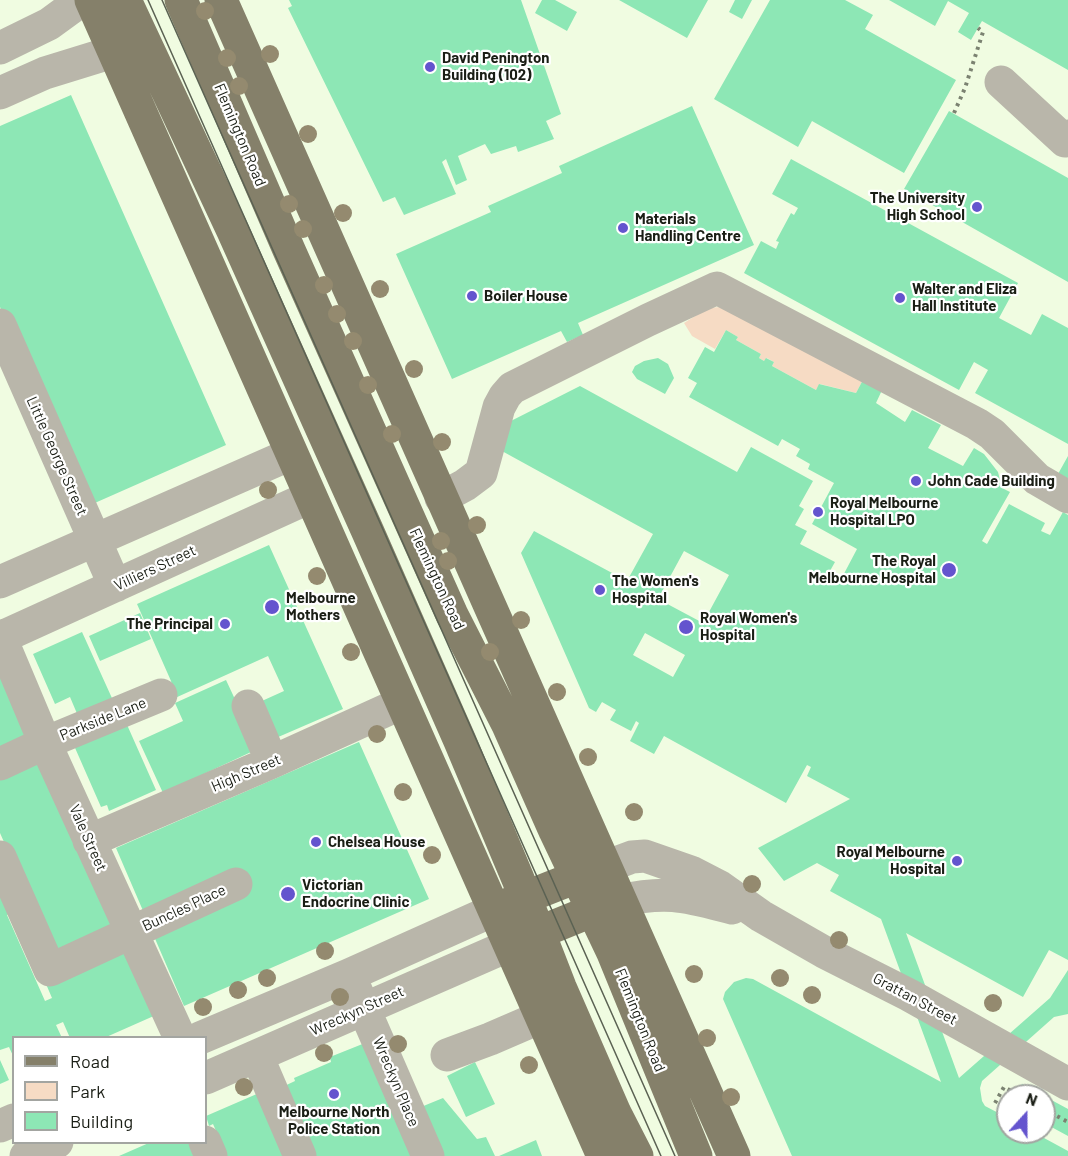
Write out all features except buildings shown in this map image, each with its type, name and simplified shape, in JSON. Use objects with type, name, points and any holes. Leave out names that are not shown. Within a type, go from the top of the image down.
[{"type":"main road","points":[[91,0],[494,910],[524,939],[637,1156]]},
{"type":"main road","points":[[125,0],[233,231],[368,532],[460,741],[525,897],[524,939],[541,1017],[603,1156]]},
{"type":"main road","name":"Flemington Road","points":[[181,0],[289,250],[452,615],[508,725],[555,831],[591,872]]},
{"type":"main road","name":"Flemington Road","points":[[221,0],[441,498],[591,872],[734,1156]]},
{"type":"main road","points":[[368,532],[441,498]]},
{"type":"main road","name":"Grattan Street","points":[[494,910],[591,872]]},
{"type":"main road","name":"Flemington Road","points":[[607,905],[696,1156]]},
{"type":"main road","name":"Grattan Street","points":[[524,939],[607,905]]},
{"type":"street","points":[[38,76],[10,43],[50,24],[82,0]]},
{"type":"street","points":[[0,93],[38,76],[113,52]]},
{"type":"street","points":[[1001,82],[1065,141],[1068,136]]},
{"type":"street","points":[[441,498],[481,473],[499,407],[512,388],[717,288],[977,424],[992,434],[1037,479],[1068,497]]},
{"type":"street","name":"Little George Street","points":[[0,325],[115,586]]},
{"type":"street","points":[[0,582],[291,454]]},
{"type":"street","points":[[225,483],[243,528]]},
{"type":"street","name":"Villiers Street","points":[[0,637],[310,497]]},
{"type":"street","name":"Vale Street","points":[[0,637],[45,743],[179,1036]]},
{"type":"street","name":"Parkside Lane","points":[[0,764],[161,695]]},
{"type":"street","name":"High Street","points":[[89,841],[402,703]]},
{"type":"street","points":[[248,706],[272,762]]},
{"type":"street","name":"Grattan Street","points":[[591,872],[637,856],[665,861],[711,882],[761,915],[1068,1084]]},
{"type":"street","name":"Buncles Place","points":[[0,857],[50,970],[237,884]]},
{"type":"street","name":"Grattan Street","points":[[607,905],[655,894],[672,894],[761,915]]},
{"type":"street","points":[[205,1036],[494,910]]},
{"type":"street","name":"Wreckyn Street","points":[[207,1078],[524,939]]},
{"type":"street","name":"Wreckyn Place","points":[[349,975],[428,1156]]},
{"type":"street","points":[[447,1055],[541,1017]]},
{"type":"street","points":[[257,1056],[300,1156]]},
{"type":"path","points":[[954,113],[965,88],[983,32],[978,28]]},
{"type":"green space","points":[[720,307],[864,378],[856,393],[820,384],[816,390],[772,366],[774,362],[767,358],[764,361],[759,358],[761,354],[736,340],[738,337],[726,330],[715,349],[692,336],[684,323],[708,308]]},
{"type":"tram line","points":[[148,0],[661,1156]]},
{"type":"tram line","points":[[162,0],[675,1156]]},
{"type":"place","name":"David Penington Building (102)","points":[[430,67]]},
{"type":"place","name":"The University High School","points":[[977,207]]},
{"type":"place","name":"Materials Handling Centre","points":[[623,228]]},
{"type":"place","name":"Boiler House","points":[[472,296]]},
{"type":"place","name":"Walter and Eliza Hall Institute","points":[[900,298]]},
{"type":"place","name":"John Cade Building","points":[[916,481]]},
{"type":"place","name":"Royal Melbourne Hospital LPO","points":[[818,512]]},
{"type":"place","name":"The Royal Melbourne Hospital","points":[[949,570]]},
{"type":"place","name":"The Women's Hospital","points":[[600,590]]},
{"type":"place","name":"Melbourne Mothers","points":[[272,607]]},
{"type":"place","name":"The Principal","points":[[225,624]]},
{"type":"place","name":"Royal Women's Hospital","points":[[686,627]]},
{"type":"place","name":"Chelsea House","points":[[316,842]]},
{"type":"place","name":"Royal Melbourne Hospital","points":[[957,861]]},
{"type":"place","name":"Victorian Endocrine Clinic","points":[[288,894]]},
{"type":"place","name":"Melbourne North Police Station","points":[[334,1094]]}]
